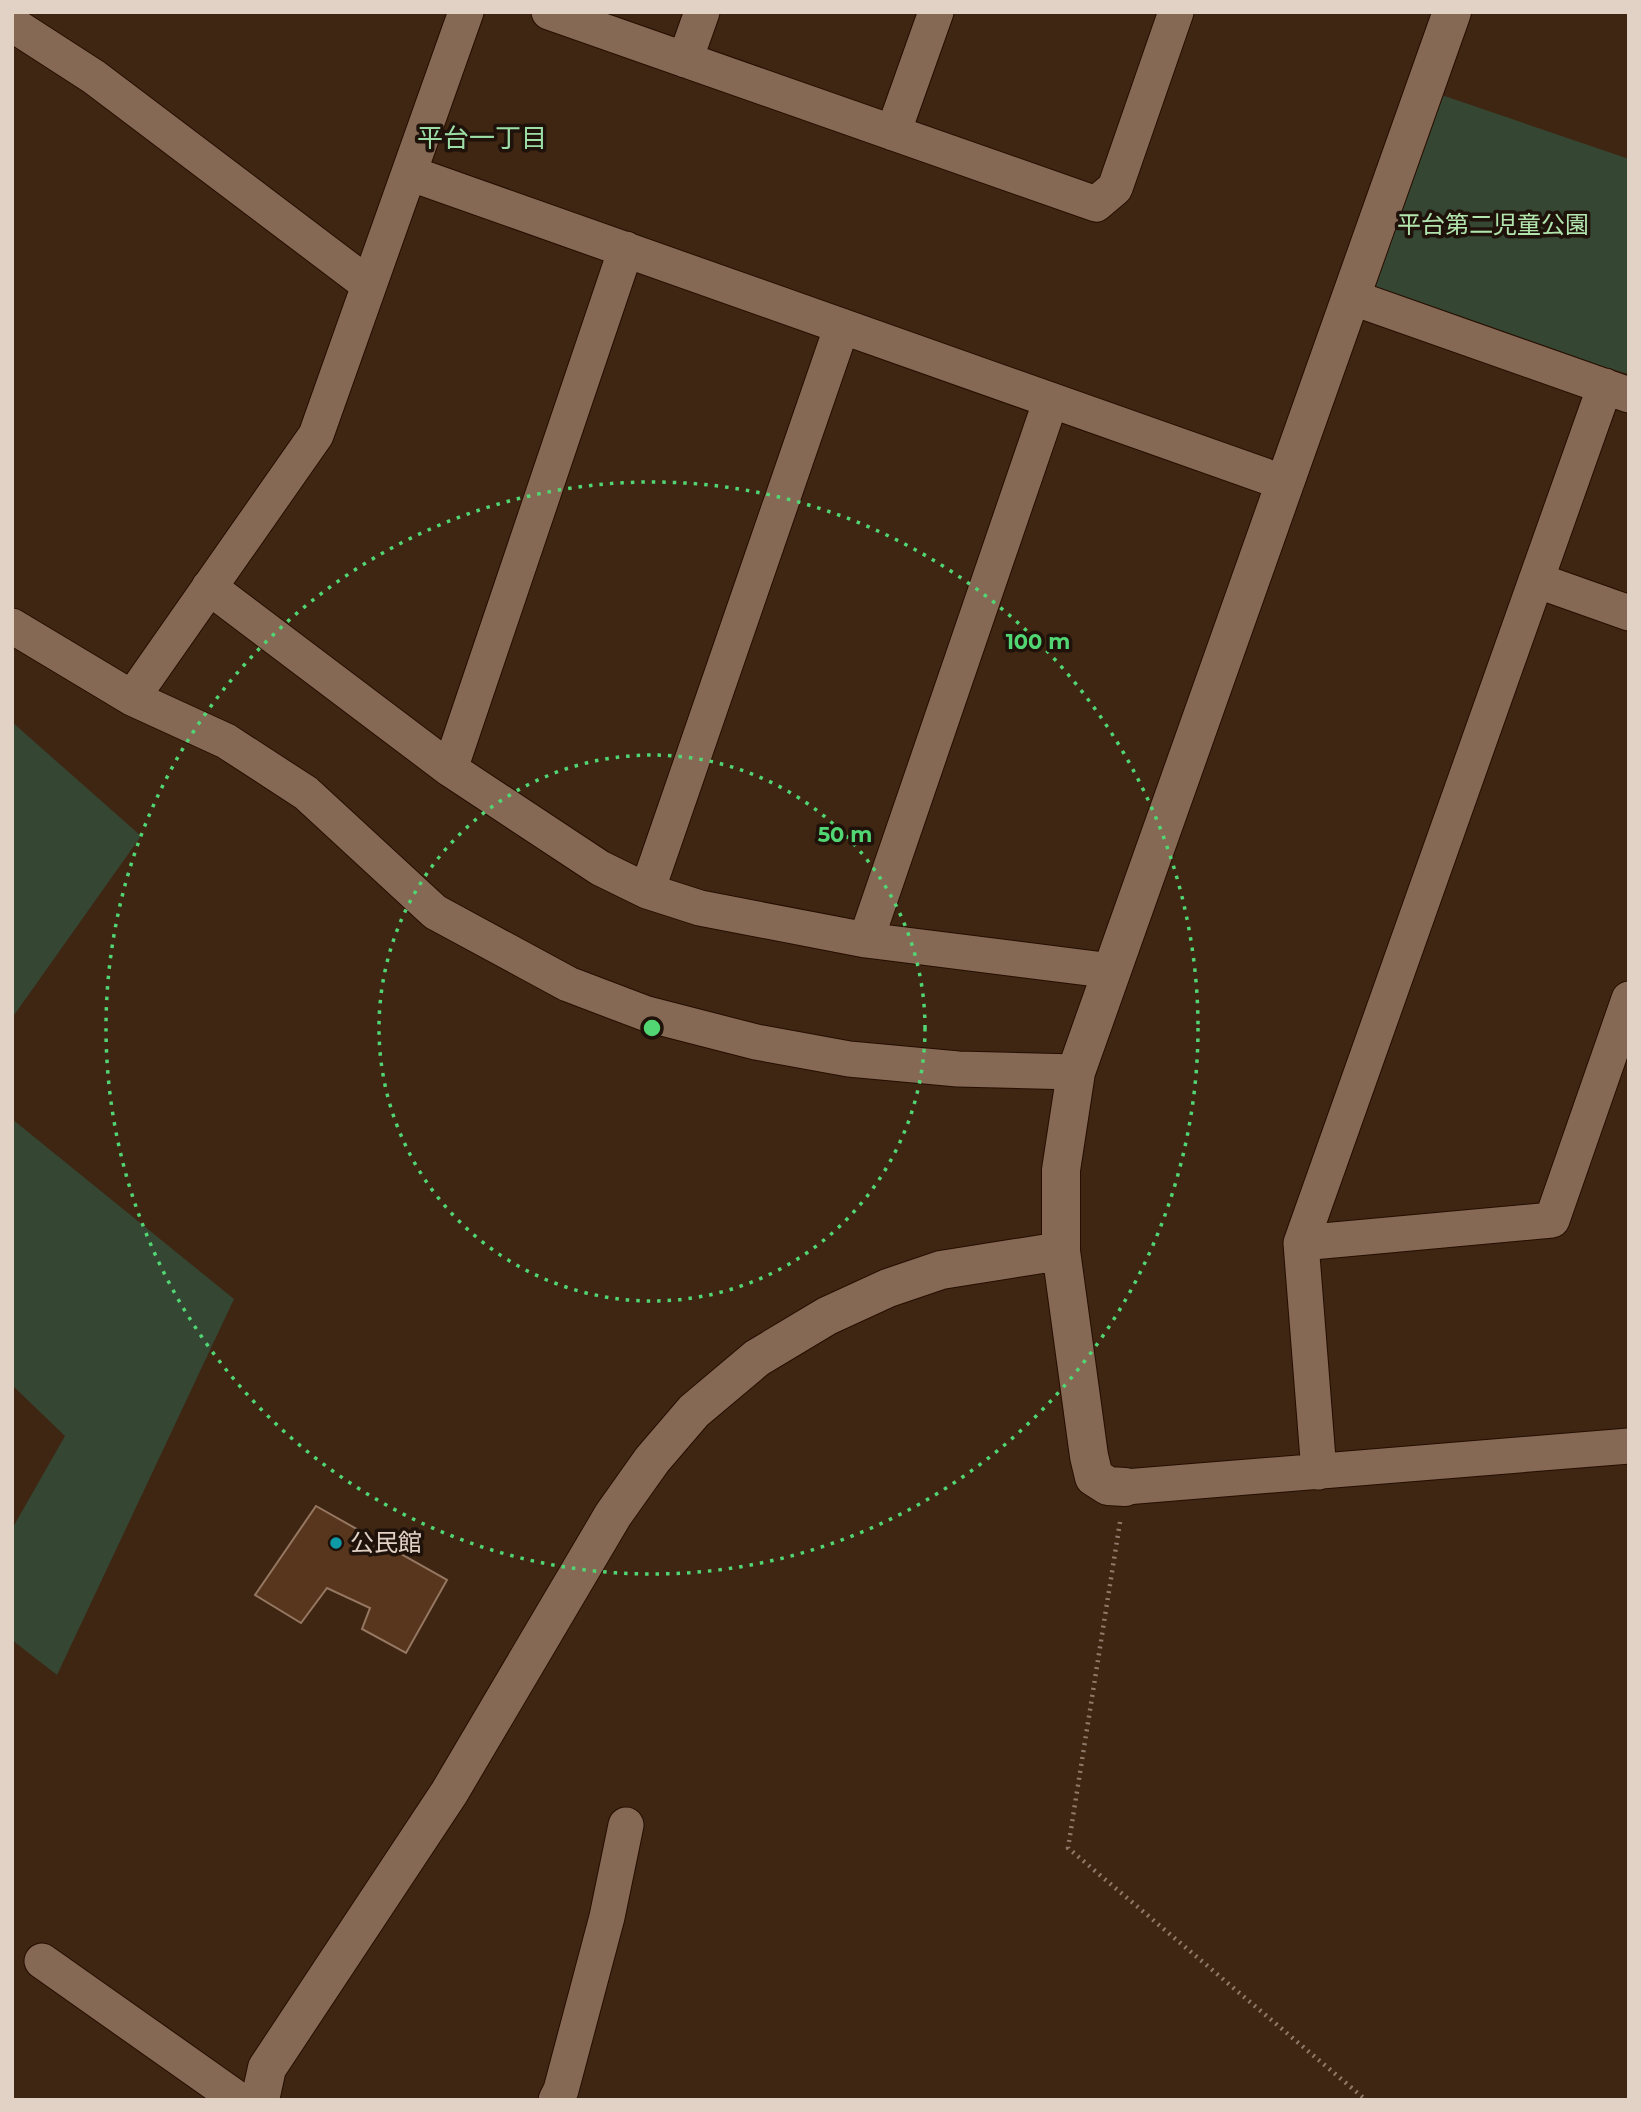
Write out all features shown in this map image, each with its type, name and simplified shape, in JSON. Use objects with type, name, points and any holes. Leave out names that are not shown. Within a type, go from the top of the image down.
[{"type":"street","points":[[132,698],[316,435],[466,12]]},
{"type":"street","points":[[549,12],[1096,204],[1115,188],[1176,12]]},
{"type":"street","points":[[685,60],[702,12]]},
{"type":"street","points":[[893,133],[936,12]]},
{"type":"street","points":[[1452,12],[1076,1072],[1061,1170],[1061,1251],[1089,1456],[1094,1477],[1108,1486],[1125,1487],[1629,1446]]},
{"type":"street","points":[[12,24],[94,77],[369,285]]},
{"type":"street","points":[[409,173],[1285,483]]},
{"type":"street","points":[[450,769],[626,249]]},
{"type":"street","points":[[1319,1472],[1301,1243],[1536,580],[1617,391],[1351,297]]},
{"type":"street","points":[[647,891],[842,326]]},
{"type":"street","points":[[866,940],[1051,400]]},
{"type":"street","points":[[1536,580],[1629,613]]},
{"type":"street","points":[[209,587],[450,769],[600,868],[647,891],[700,908],[866,940],[1112,971]]},
{"type":"street","points":[[12,626],[132,698],[226,741],[306,793],[435,912],[568,984],[647,1014],[756,1042],[849,1059],[958,1069],[1076,1072]]},
{"type":"street","points":[[1301,1243],[1552,1220],[1629,999]]},
{"type":"street","points":[[260,2100],[267,2068],[449,1793],[613,1515],[652,1460],[694,1411],[757,1358],[827,1315],[888,1288],[941,1270],[1061,1251]]},
{"type":"street","points":[[555,2100],[561,2090],[607,1917],[626,1825]]},
{"type":"street","points":[[42,1961],[239,2100]]},
{"type":"path","points":[[1125,1487],[1068,1848],[1366,2100]]},
{"type":"green space","name":"平台第二児童公園","points":[[1424,89],[1629,159],[1629,374],[1351,297]]},
{"type":"green space","points":[[12,722],[141,836],[12,1018]]},
{"type":"green space","points":[[12,1119],[234,1299],[57,1675],[12,1640],[12,1529],[65,1436],[12,1385]]},
{"type":"building","name":"公民館","points":[[316,1506],[447,1580],[406,1653],[362,1629],[370,1608],[327,1588],[301,1623],[255,1595]]},
{"type":"place","name":"公民館","points":[[336,1543]]},
{"type":"district","name":"平台一丁目","points":[[482,138]]}]
